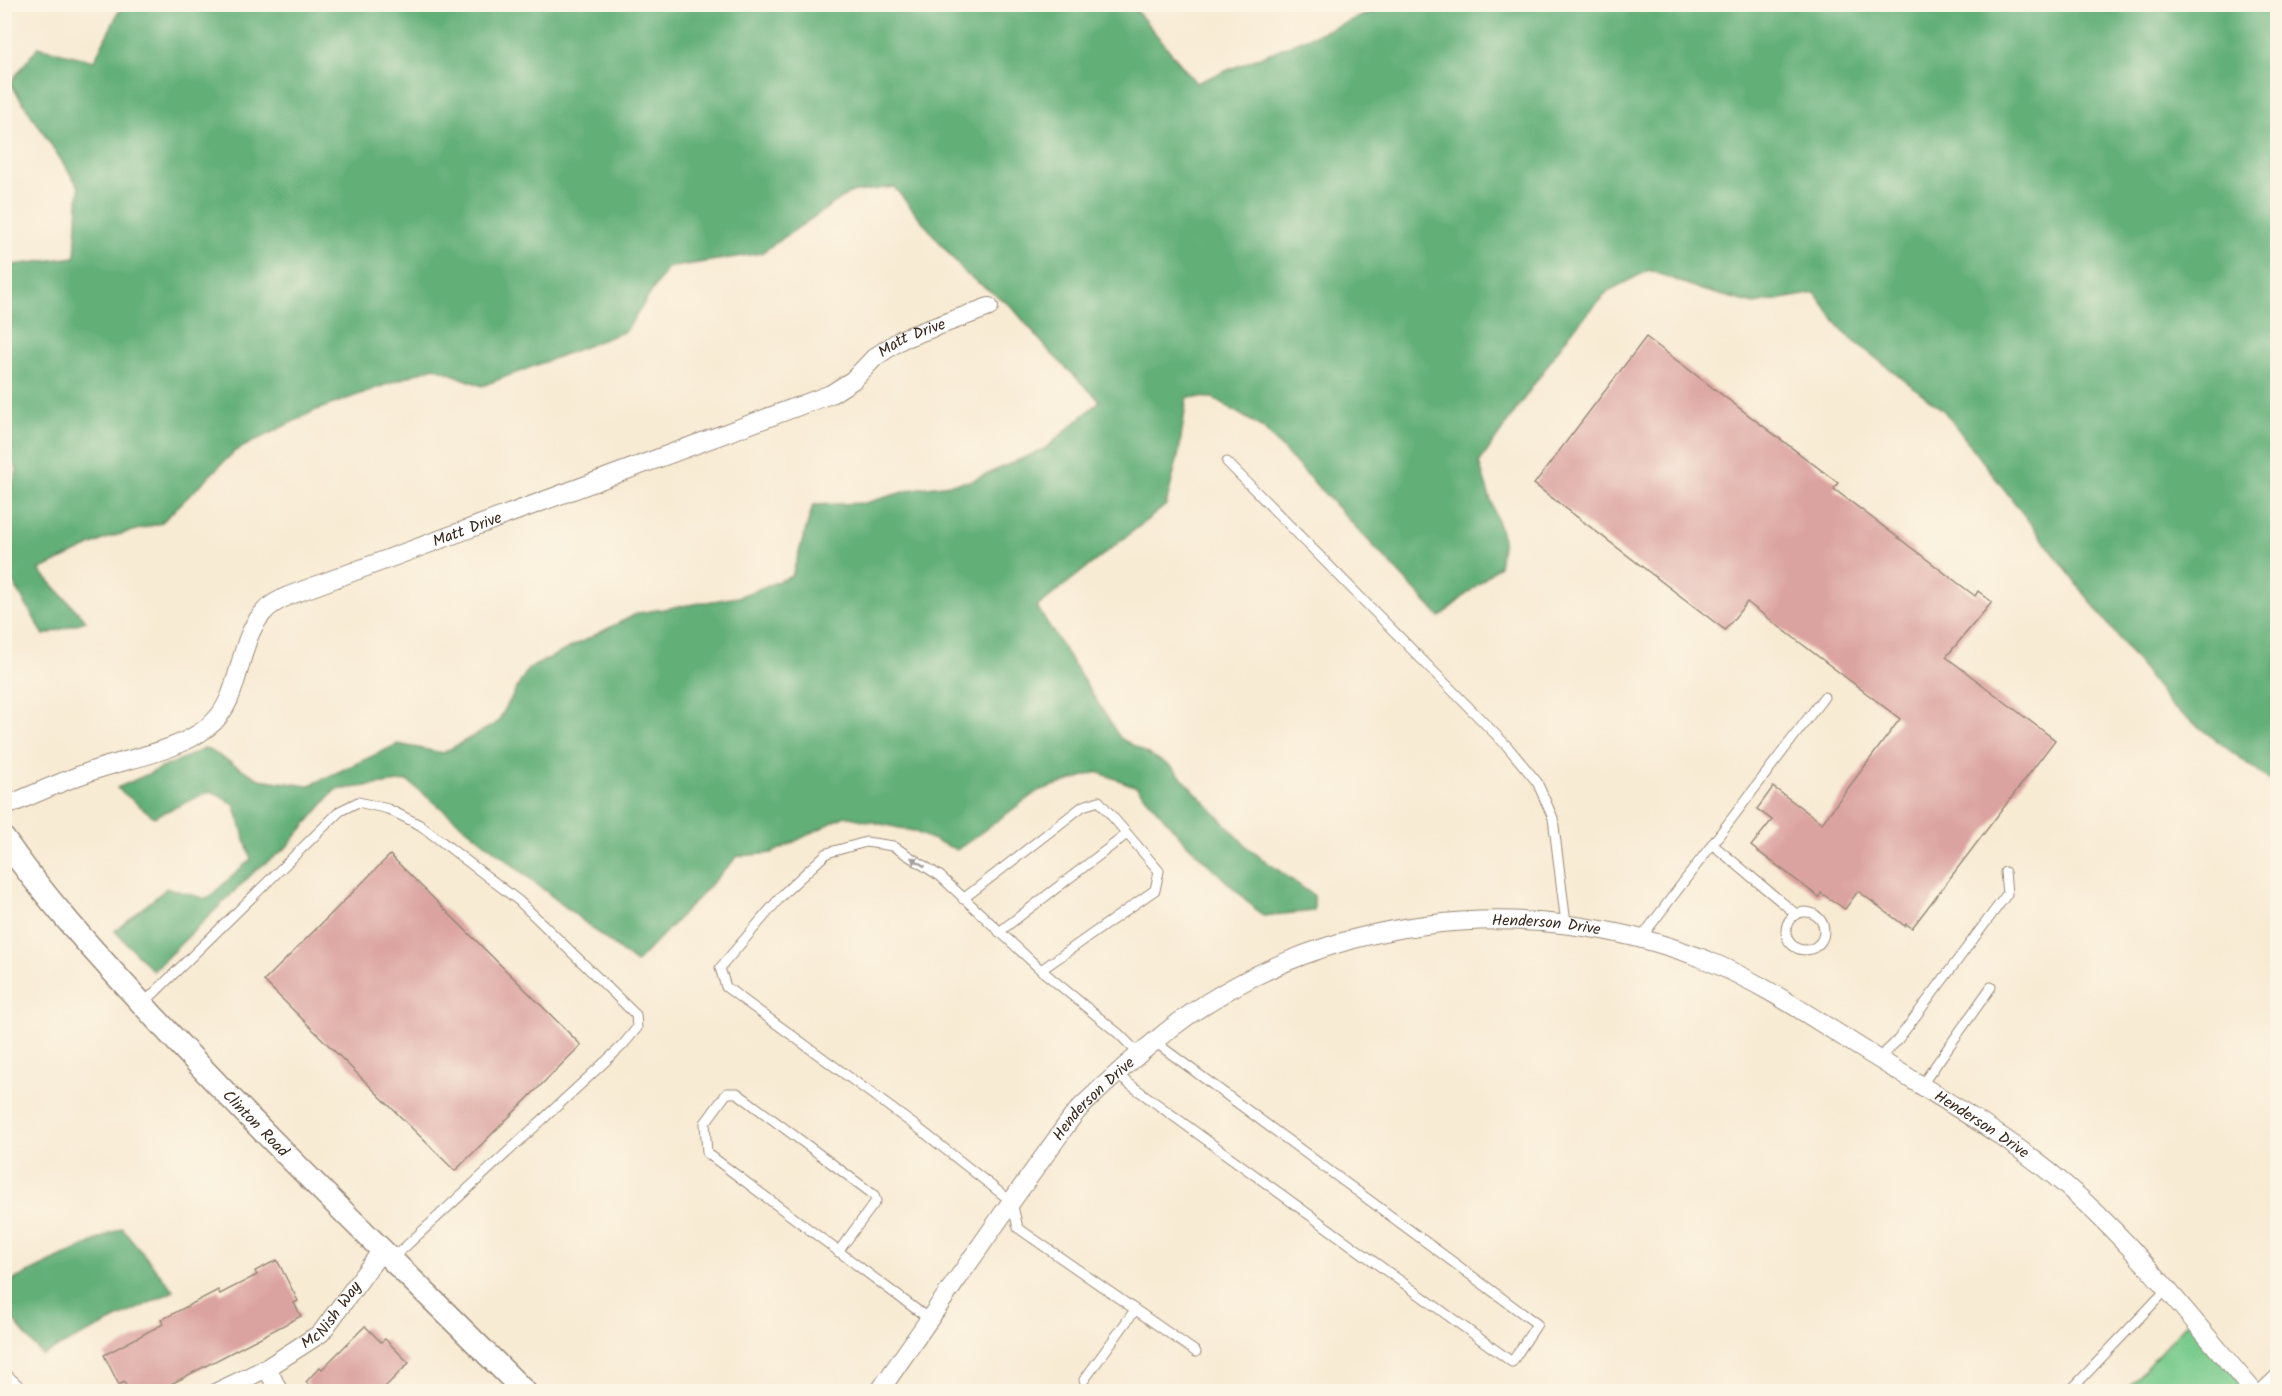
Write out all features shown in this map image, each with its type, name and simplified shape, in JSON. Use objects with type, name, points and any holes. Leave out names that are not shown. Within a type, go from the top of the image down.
[{"type":"street","name":"Matt Drive","points":[[4,807],[89,772],[181,743],[209,727],[229,697],[251,630],[262,613],[273,603],[831,394],[853,380],[875,357],[902,339],[989,307]]},
{"type":"street","name":"Clinton Road","points":[[4,839],[29,875],[67,920],[219,1088],[525,1392]]},
{"type":"street","name":"Henderson Drive","points":[[879,1392],[1078,1110],[1155,1042],[1214,999],[1264,972],[1317,950],[1371,934],[1427,924],[1484,919],[1566,924],[1641,938],[1706,960],[1758,985],[2011,1142],[2079,1197],[2136,1255],[2255,1392]]},
{"type":"street","name":"McNish Way","points":[[217,1392],[267,1368],[321,1333],[387,1254]]},
{"type":"street","points":[[267,1368],[279,1392]]},
{"type":"lane","points":[[1227,462],[1507,746],[1537,782],[1553,818],[1566,924]]},
{"type":"lane","points":[[1641,938],[1824,697]]},
{"type":"lane","points":[[963,899],[1083,806],[1098,801],[1159,871],[1155,890],[1041,970]]},
{"type":"lane","points":[[143,1004],[340,811],[358,802],[388,809],[420,825],[519,901],[636,1015],[637,1028],[622,1046],[387,1254]]},
{"type":"lane","points":[[999,932],[1127,834]]},
{"type":"lane","points":[[1140,1055],[1119,1034],[1041,970],[940,876],[893,846],[866,842],[827,853],[784,893],[720,968],[726,987],[917,1127],[1011,1202],[1018,1228],[1196,1352]]},
{"type":"lane","points":[[1712,844],[1796,914],[1809,912],[1820,919],[1824,932],[1820,944],[1815,948],[1803,950],[1788,940],[1786,928],[1791,917],[1796,914]]},
{"type":"lane","points":[[1878,1059],[1897,1041],[2007,894],[2005,872]]},
{"type":"lane","points":[[1921,1086],[1991,987]]},
{"type":"lane","points":[[1117,1075],[1512,1362],[1538,1324],[1155,1042]]},
{"type":"lane","points":[[838,1252],[876,1201],[874,1195],[737,1093],[728,1093],[705,1123],[708,1153],[838,1252],[929,1319]]},
{"type":"lane","points":[[2069,1392],[2166,1290]]},
{"type":"lane","points":[[1084,1380],[1135,1310]]},
{"type":"lane","points":[[4,1372],[26,1392]]},
{"type":"lane","points":[[2255,1392],[2277,1372]]},
{"type":"green space","points":[[122,5],[1132,5],[1196,83],[1389,5],[2277,5],[2278,415],[2275,417],[2272,479],[2278,494],[2277,786],[2171,706],[1944,411],[1845,334],[1815,293],[1754,304],[1702,290],[1649,270],[1608,291],[1570,333],[1479,463],[1503,539],[1499,566],[1440,617],[1263,428],[1213,398],[1187,397],[1179,452],[1166,505],[1037,607],[1120,738],[1172,767],[1249,849],[1314,896],[1314,911],[1263,916],[1187,844],[1137,787],[1097,772],[1038,791],[957,850],[913,831],[845,816],[772,853],[738,856],[636,963],[407,781],[335,790],[285,849],[256,870],[153,971],[115,931],[167,888],[207,899],[251,859],[234,804],[211,791],[154,817],[117,788],[206,748],[259,779],[308,786],[398,744],[443,753],[497,723],[528,669],[638,613],[738,597],[792,576],[813,505],[865,503],[914,489],[971,481],[1046,448],[1100,401],[1050,352],[1011,306],[966,274],[894,187],[849,193],[761,253],[667,268],[626,331],[482,386],[434,367],[314,411],[235,451],[161,523],[107,538],[39,570],[86,621],[44,635],[5,569],[5,508],[17,470],[5,446],[5,266],[75,257],[79,187],[10,83],[38,47],[94,61]]},
{"type":"green space","points":[[122,1228],[174,1291],[42,1355],[5,1310],[5,1267],[11,1281]]},
{"type":"green space","points":[[2193,1316],[2254,1392],[2124,1392]]},
{"type":"building","points":[[1646,337],[1838,483],[1834,489],[1975,596],[1978,591],[1992,602],[1946,657],[2055,740],[1912,928],[1906,924],[1905,926],[1858,891],[1845,909],[1821,893],[1819,897],[1751,846],[1772,820],[1757,809],[1773,787],[1822,823],[1900,719],[1747,602],[1725,630],[1534,484]]},
{"type":"building","points":[[390,855],[581,1045],[455,1171],[264,981]]},
{"type":"building","points":[[277,1260],[298,1301],[294,1303],[301,1316],[156,1392],[129,1392],[124,1382],[119,1385],[104,1355],[163,1324],[161,1320],[218,1290],[220,1294],[257,1275],[255,1271]]},
{"type":"building","points":[[365,1326],[381,1342],[385,1339],[409,1363],[380,1392],[316,1392],[306,1382]]}]
